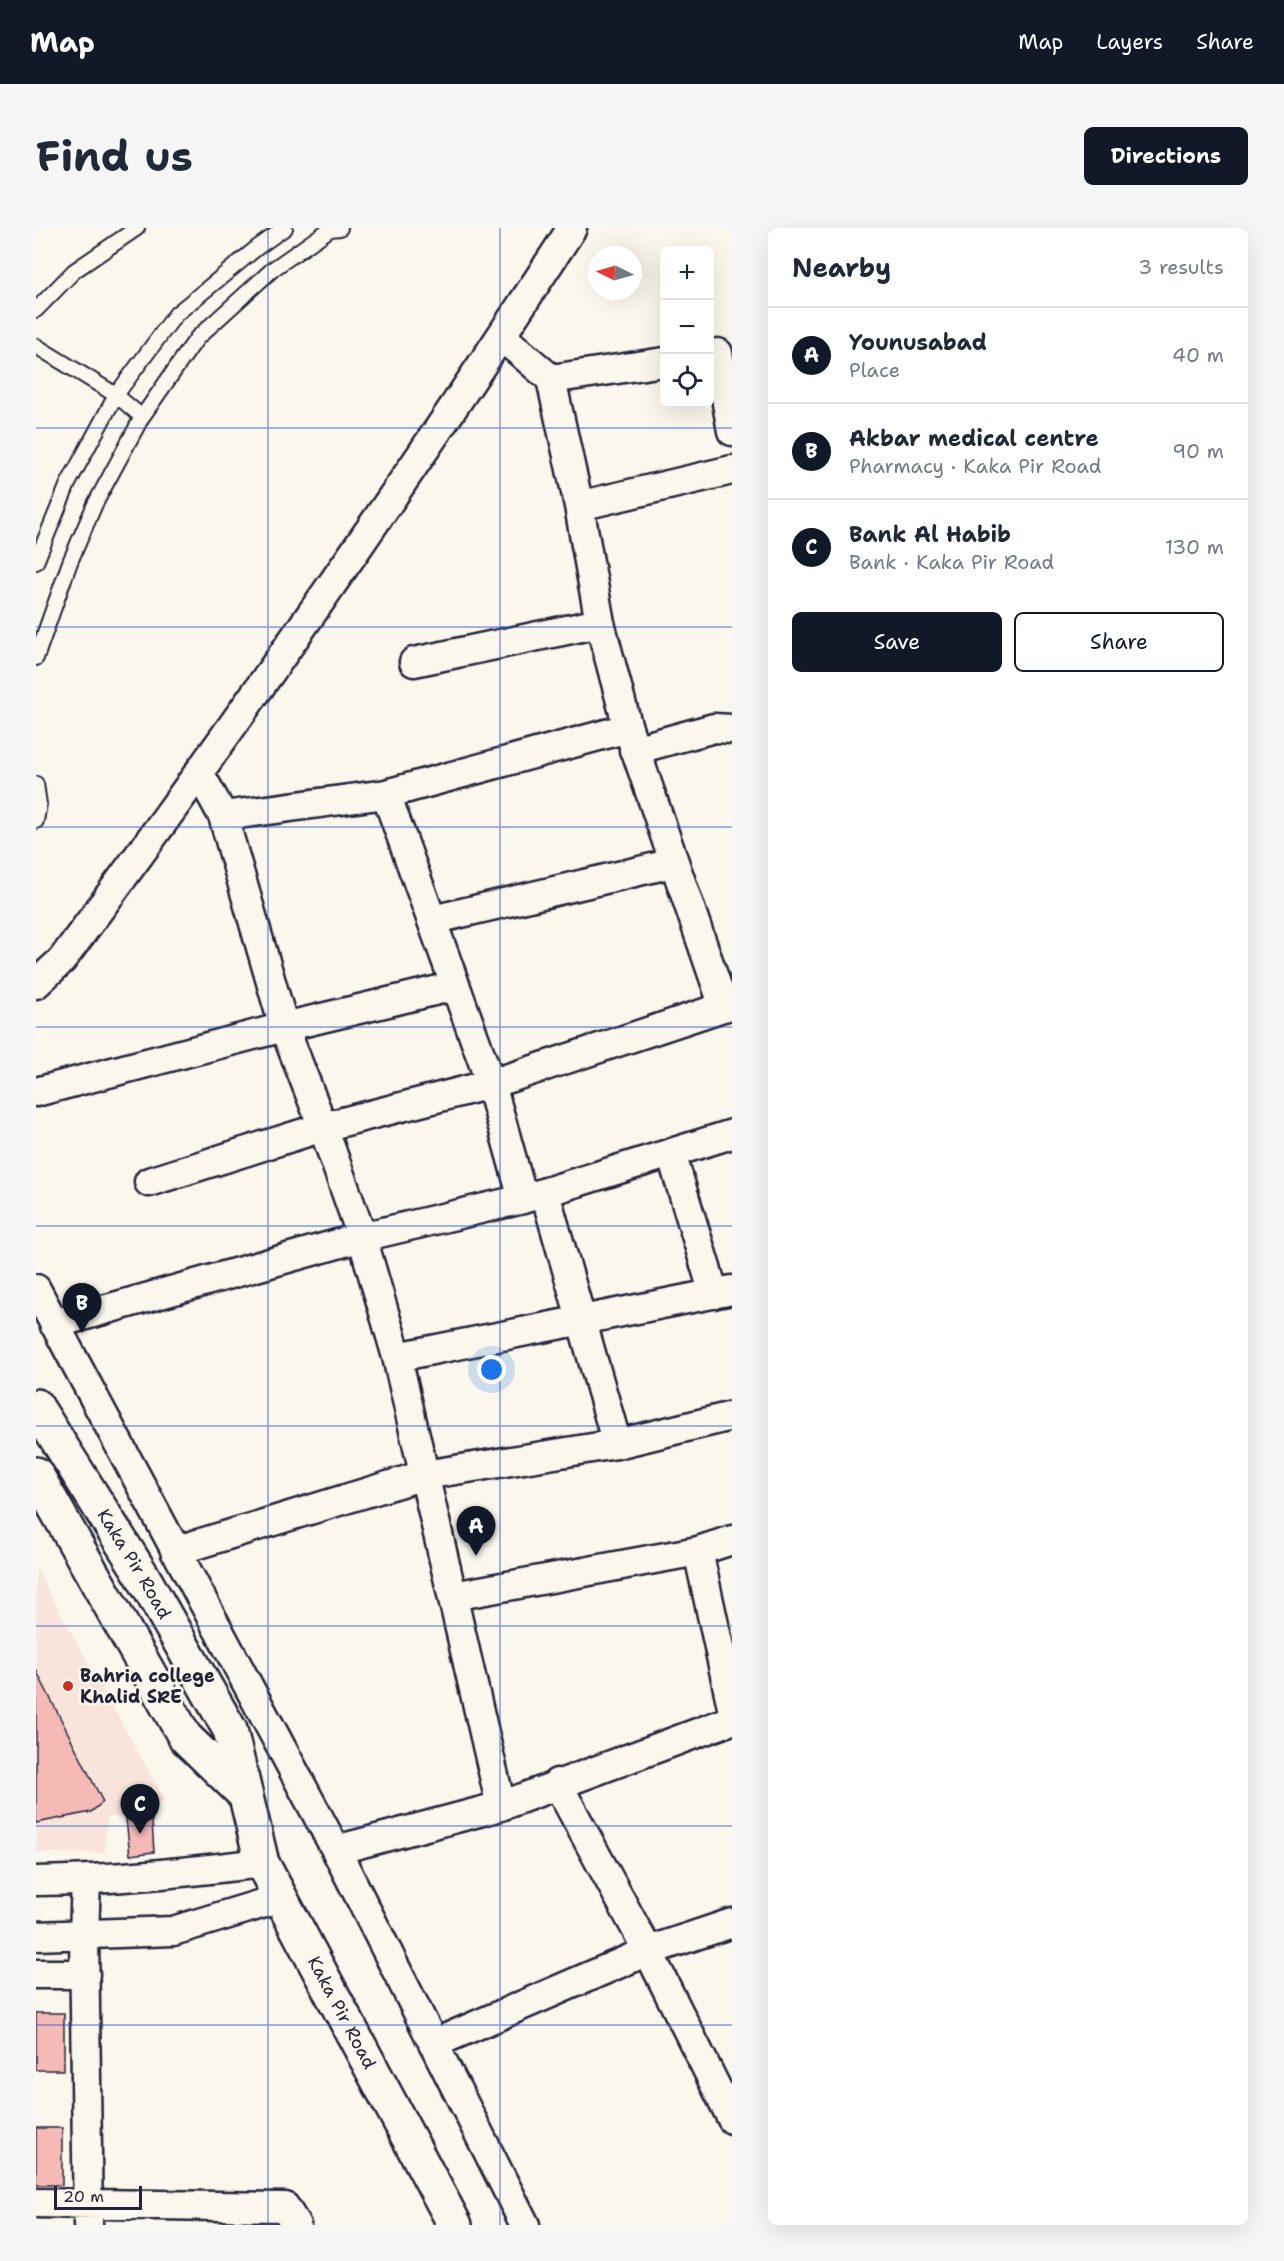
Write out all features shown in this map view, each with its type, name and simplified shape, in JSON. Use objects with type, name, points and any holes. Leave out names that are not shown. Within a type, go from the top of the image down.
[{"type":"main road","name":"Kaka Pir Road","points":[[36,1406],[107,1519],[230,1730],[262,1863],[455,2225]]},
{"type":"main road","points":[[36,1474],[185,1737],[245,1795]]},
{"type":"main road","points":[[72,1538],[107,1519]]},
{"type":"street","points":[[36,984],[62,960],[200,774],[501,337],[572,228]]},
{"type":"street","points":[[149,1182],[323,1127],[491,1084],[728,1005],[674,863],[631,739],[600,623],[579,506],[551,379],[501,337]]},
{"type":"street","points":[[720,353],[732,431]]},
{"type":"street","points":[[551,379],[660,363]]},
{"type":"street","points":[[579,506],[732,470]]},
{"type":"street","points":[[414,662],[600,623]]},
{"type":"street","points":[[224,816],[386,794],[631,739],[714,728],[732,729]]},
{"type":"street","points":[[200,774],[224,816],[284,1027],[362,1237],[397,1357],[501,1806]]},
{"type":"street","points":[[386,794],[491,1084],[581,1320],[617,1444]]},
{"type":"street","points":[[432,920],[674,863]]},
{"type":"street","points":[[36,1092],[284,1027],[456,986]]},
{"type":"street","points":[[54,1324],[362,1237],[534,1196],[732,1134]]},
{"type":"street","points":[[397,1357],[723,1292],[671,1153]]},
{"type":"street","points":[[36,1289],[336,1850],[525,2225]]},
{"type":"street","points":[[175,1551],[424,1475],[617,1444],[732,1416]]},
{"type":"street","points":[[453,1596],[698,1551],[732,1540]]},
{"type":"street","points":[[698,1551],[732,1707]]},
{"type":"street","points":[[336,1850],[501,1806],[557,1783],[732,1720]]},
{"type":"street","points":[[557,1783],[648,1951],[732,2119]]},
{"type":"street","points":[[36,1881],[86,1880],[262,1863]]},
{"type":"street","points":[[86,1880],[84,1935],[87,2214]]},
{"type":"street","points":[[36,1936],[172,1931],[281,1898]]},
{"type":"street","points":[[433,2044],[648,1951],[732,1923]]},
{"type":"street","points":[[36,1974],[85,1974]]},
{"type":"street","points":[[36,2203],[87,2214],[285,2206],[296,2225]]},
{"type":"lane","points":[[36,310],[74,271],[137,228]]},
{"type":"lane","points":[[36,562],[68,484],[116,395],[176,314],[258,247],[285,228]]},
{"type":"lane","points":[[37,649],[95,504],[142,417],[197,338],[273,269],[330,229],[340,228]]},
{"type":"lane","points":[[36,346],[116,395],[142,417]]},
{"type":"lane","points":[[36,784],[39,804],[36,821]]},
{"type":"shaded area","name":"Bahria college Khalid SRE","points":[[36,1569],[166,1802],[126,1810],[126,1817],[107,1817],[105,1853],[36,1853]]},
{"type":"building","points":[[36,1670],[103,1802],[91,1812],[36,1823]]},
{"type":"building","points":[[151,1806],[154,1852],[130,1855],[125,1810]]},
{"type":"building","points":[[36,2013],[64,2013],[64,2070],[36,2070]]},
{"type":"building","points":[[36,2128],[62,2128],[62,2185],[36,2185]]},
{"type":"place","name":"Akbar medical centre","points":[[82,1333]]},
{"type":"place","name":"Younusabad","points":[[476,1556]]},
{"type":"place","name":"Bahria college Khalid SRE","points":[[68,1686]]},
{"type":"place","name":"Bank Al Habib","points":[[140,1834]]}]
